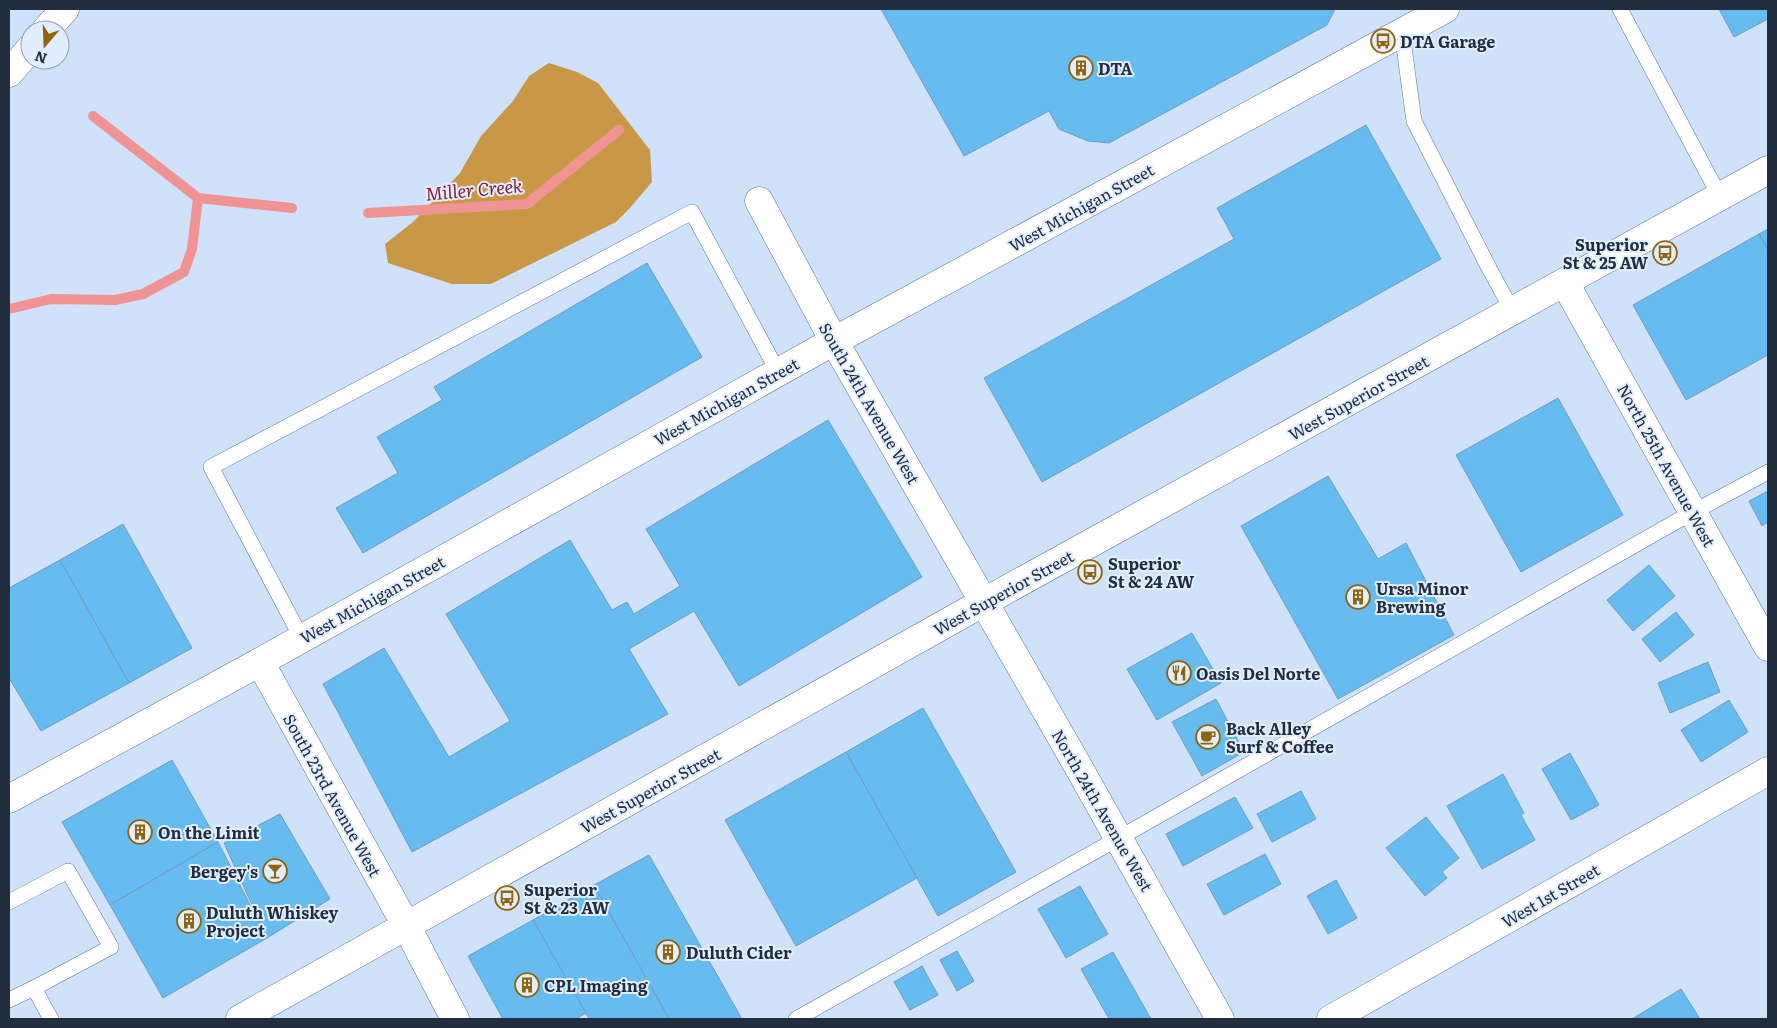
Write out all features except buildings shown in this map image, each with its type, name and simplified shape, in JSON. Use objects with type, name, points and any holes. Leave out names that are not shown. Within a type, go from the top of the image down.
[{"type":"main road","points":[[55,20],[65,9]]},
{"type":"main road","name":"West Michigan Street","points":[[9,799],[302,639],[834,341],[1445,9]]},
{"type":"main road","points":[[9,73],[20,60]]},
{"type":"main road","name":"West Superior Street","points":[[240,1019],[984,602],[1514,312],[1768,170]]},
{"type":"main road","name":"South 24th Avenue West","points":[[759,201],[834,341],[984,602]]},
{"type":"main road","name":"North 25th Avenue West","points":[[1566,282],[1768,647]]},
{"type":"main road","name":"North 24th Avenue West","points":[[984,602],[1220,1019]]},
{"type":"main road","name":"South 23rd Avenue West","points":[[260,662],[407,927],[455,1019]]},
{"type":"main road","name":"West 1st Street","points":[[1331,1019],[1768,771]]},
{"type":"lane","points":[[1620,9],[1720,197]]},
{"type":"lane","points":[[1402,32],[1414,121],[1490,270],[1514,312]]},
{"type":"lane","points":[[302,639],[211,467],[692,212],[778,372]]},
{"type":"lane","points":[[796,1019],[1693,512],[1768,472]]},
{"type":"lane","points":[[9,902],[68,872],[111,947],[9,1000]]},
{"type":"lane","points":[[34,988],[51,1019]]},
{"type":"shaded area","points":[[549,63],[577,72],[598,83],[650,150],[652,182],[616,222],[491,284],[452,284],[388,263],[385,244],[413,222],[460,173],[481,136],[513,101],[529,76]]},
{"type":"waterway","name":"Miller Creek","points":[[93,116],[198,198],[292,208]]},
{"type":"waterway","name":"Miller Creek","points":[[368,213],[527,204],[619,130]]},
{"type":"waterway","points":[[9,309],[51,299],[115,300],[143,294],[184,272],[192,249],[198,198]]},
{"type":"place","name":"DTA Garage","points":[[1383,41]]},
{"type":"place","name":"DTA","points":[[1081,68]]},
{"type":"place","name":"Superior St & 25 AW","points":[[1665,253]]},
{"type":"place","name":"Superior St & 24 AW","points":[[1090,572]]},
{"type":"place","name":"Ursa Minor Brewing","points":[[1358,597]]},
{"type":"place","name":"Oasis Del Norte","points":[[1179,673]]},
{"type":"place","name":"Back Alley Surf & Coffee","points":[[1208,737]]},
{"type":"place","name":"On the Limit","points":[[140,832]]},
{"type":"place","name":"Bergey's","points":[[275,871]]},
{"type":"place","name":"Superior St & 23 AW","points":[[507,898]]},
{"type":"place","name":"Duluth Whiskey Project","points":[[189,921]]},
{"type":"place","name":"Duluth Cider","points":[[668,952]]},
{"type":"place","name":"CPL Imaging","points":[[527,985]]}]
